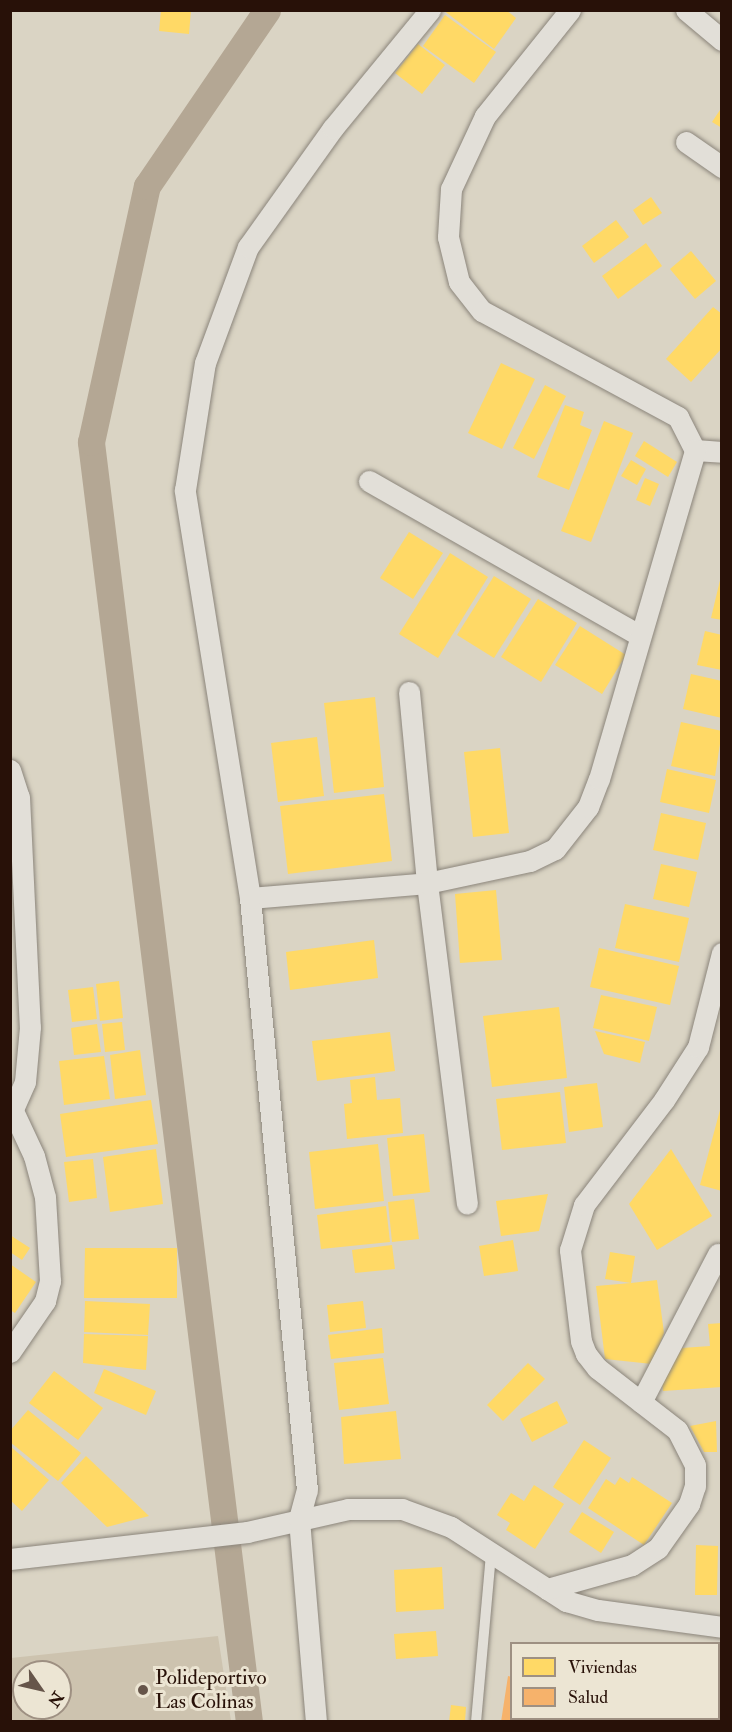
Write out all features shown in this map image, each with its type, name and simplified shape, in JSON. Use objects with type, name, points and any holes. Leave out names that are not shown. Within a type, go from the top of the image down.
[{"type":"street","points":[[316,1722],[299,1519],[307,1490],[250,898],[185,490],[205,363],[248,248],[333,128],[430,10]]},
{"type":"street","points":[[250,898],[427,883],[530,861],[555,849],[573,831],[588,807],[599,779],[639,635],[695,450],[678,417],[482,311],[459,282],[448,237],[451,189],[485,116],[570,10]]},
{"type":"street","points":[[686,10],[722,40]]},
{"type":"street","points":[[686,142],[722,167]]},
{"type":"street","points":[[695,450],[722,452]]},
{"type":"street","points":[[369,481],[639,635]]},
{"type":"street","points":[[409,692],[427,883],[467,1204]]},
{"type":"street","points":[[10,770],[19,797],[30,1027],[25,1082],[12,1113],[34,1156],[45,1197],[50,1281],[45,1301],[10,1352]]},
{"type":"street","points":[[547,1589],[632,1565],[658,1548],[689,1504],[695,1486],[695,1465],[677,1430],[597,1368],[586,1354],[581,1341],[570,1250],[585,1205],[664,1100],[698,1047],[722,953]]},
{"type":"street","points":[[641,1402],[718,1254]]},
{"type":"street","points":[[10,1559],[247,1532],[348,1509],[402,1509],[451,1527],[566,1601],[598,1610],[722,1627]]},
{"type":"lane","points":[[476,1722],[491,1553]]},
{"type":"shaded area","name":"Polideportivo Las Colinas","points":[[218,1636],[231,1721],[11,1721],[11,1658]]},
{"type":"building: Viviendas","points":[[161,10],[191,10],[189,34],[159,31]]},
{"type":"building: Viviendas","points":[[443,10],[506,10],[516,18],[494,49]]},
{"type":"building: Viviendas","points":[[445,15],[496,52],[474,83],[423,46]]},
{"type":"building: Viviendas","points":[[418,44],[445,65],[422,94],[395,73]]},
{"type":"building: Viviendas","points":[[722,107],[722,128],[712,122]]},
{"type":"building: Viviendas","points":[[651,197],[662,213],[643,225],[633,210]]},
{"type":"building: Viviendas","points":[[616,220],[629,237],[594,263],[582,246]]},
{"type":"building: Viviendas","points":[[646,243],[662,266],[618,299],[602,276]]},
{"type":"building: Viviendas","points":[[691,251],[716,281],[695,299],[670,269]]},
{"type":"building: Viviendas","points":[[713,307],[722,314],[722,348],[691,382],[666,359]]},
{"type":"building: Viviendas","points":[[501,363],[535,379],[502,449],[468,433]]},
{"type":"building: Viviendas","points":[[545,385],[566,396],[534,459],[513,448]]},
{"type":"building: Viviendas","points":[[565,405],[584,412],[580,425],[592,430],[569,490],[537,477]]},
{"type":"building: Viviendas","points":[[604,421],[633,433],[591,542],[561,531]]},
{"type":"building: Viviendas","points":[[644,441],[677,462],[668,477],[635,456]]},
{"type":"building: Viviendas","points":[[631,460],[646,469],[637,485],[621,476]]},
{"type":"building: Viviendas","points":[[645,478],[659,484],[650,506],[636,500]]},
{"type":"building: Viviendas","points":[[409,532],[443,553],[413,599],[380,578]]},
{"type":"building: Viviendas","points":[[450,553],[488,577],[438,658],[399,634]]},
{"type":"building: Viviendas","points":[[494,576],[531,599],[494,658],[457,635]]},
{"type":"building: Viviendas","points":[[722,576],[722,620],[711,618]]},
{"type":"building: Viviendas","points":[[538,599],[577,623],[541,682],[501,657]]},
{"type":"building: Viviendas","points":[[580,626],[626,655],[602,694],[555,665]]},
{"type":"building: Viviendas","points":[[705,631],[722,635],[722,670],[697,665]]},
{"type":"building: Viviendas","points":[[691,674],[722,681],[722,718],[683,709]]},
{"type":"building: Viviendas","points":[[375,697],[384,787],[334,793],[324,703]]},
{"type":"building: Viviendas","points":[[681,722],[722,731],[715,776],[671,766]]},
{"type":"building: Viviendas","points":[[317,737],[324,796],[278,802],[271,743]]},
{"type":"building: Viviendas","points":[[500,748],[509,833],[473,837],[464,752]]},
{"type":"building: Viviendas","points":[[667,769],[716,780],[709,813],[660,802]]},
{"type":"building: Viviendas","points":[[384,794],[392,861],[288,874],[280,806]]},
{"type":"building: Viviendas","points":[[661,813],[706,823],[698,860],[653,850]]},
{"type":"building: Viviendas","points":[[661,864],[697,872],[689,907],[653,899]]},
{"type":"building: Viviendas","points":[[496,890],[502,960],[460,963],[455,894]]},
{"type":"building: Viviendas","points":[[625,904],[689,918],[679,962],[615,948]]},
{"type":"building: Viviendas","points":[[374,940],[378,978],[290,990],[286,952]]},
{"type":"building: Viviendas","points":[[599,948],[679,966],[670,1005],[590,987]]},
{"type":"building: Viviendas","points":[[119,981],[123,1018],[100,1021],[96,984]]},
{"type":"building: Viviendas","points":[[93,987],[97,1019],[72,1022],[68,990]]},
{"type":"building: Viviendas","points":[[601,995],[657,1007],[649,1041],[593,1028]]},
{"type":"building: Viviendas","points":[[559,1007],[567,1078],[492,1087],[483,1016]]},
{"type":"building: Viviendas","points":[[122,1022],[125,1050],[105,1052],[102,1024]]},
{"type":"building: Viviendas","points":[[97,1024],[101,1052],[74,1055],[71,1028]]},
{"type":"building: Viviendas","points":[[595,1031],[645,1042],[640,1063],[604,1054]]},
{"type":"building: Viviendas","points":[[390,1032],[395,1071],[317,1081],[312,1041]]},
{"type":"building: Viviendas","points":[[140,1050],[146,1095],[115,1099],[110,1055]]},
{"type":"building: Viviendas","points":[[104,1056],[110,1099],[64,1105],[59,1061]]},
{"type":"building: Viviendas","points":[[375,1077],[377,1100],[400,1098],[403,1133],[347,1139],[344,1104],[352,1103],[350,1080]]},
{"type":"building: Viviendas","points":[[597,1083],[603,1127],[569,1132],[564,1087]]},
{"type":"building: Viviendas","points":[[560,1092],[566,1143],[502,1150],[496,1099]]},
{"type":"building: Viviendas","points":[[151,1100],[158,1144],[66,1157],[60,1114]]},
{"type":"building: Viviendas","points":[[722,1107],[722,1191],[700,1185]]},
{"type":"building: Viviendas","points":[[424,1134],[430,1192],[393,1196],[387,1138]]},
{"type":"building: Viviendas","points":[[378,1144],[384,1201],[315,1209],[309,1152]]},
{"type":"building: Viviendas","points":[[156,1149],[163,1204],[110,1212],[103,1157]]},
{"type":"building: Viviendas","points":[[671,1149],[712,1216],[657,1250],[629,1204]]},
{"type":"building: Viviendas","points":[[93,1159],[97,1198],[69,1202],[64,1162]]},
{"type":"building: Viviendas","points":[[548,1194],[539,1231],[501,1236],[496,1201]]},
{"type":"building: Viviendas","points":[[414,1199],[419,1239],[392,1242],[388,1202]]},
{"type":"building: Viviendas","points":[[386,1206],[390,1242],[321,1249],[317,1215]]},
{"type":"building: Viviendas","points":[[10,1235],[30,1248],[22,1260],[10,1252]]},
{"type":"building: Viviendas","points":[[513,1240],[518,1271],[484,1276],[479,1246]]},
{"type":"building: Viviendas","points":[[392,1245],[395,1269],[355,1273],[352,1250]]},
{"type":"building: Viviendas","points":[[85,1248],[177,1248],[177,1298],[84,1298]]},
{"type":"building: Viviendas","points":[[610,1252],[635,1256],[631,1283],[605,1279]]},
{"type":"building: Viviendas","points":[[10,1264],[36,1282],[15,1313],[10,1310]]},
{"type":"building: Viviendas","points":[[657,1280],[664,1333],[652,1364],[605,1359],[596,1286]]},
{"type":"building: Viviendas","points":[[85,1301],[150,1304],[148,1335],[84,1332]]},
{"type":"building: Viviendas","points":[[363,1301],[366,1328],[330,1332],[327,1305]]},
{"type":"building: Viviendas","points":[[722,1323],[722,1387],[663,1391],[662,1383],[682,1348],[710,1346],[708,1324]]},
{"type":"building: Viviendas","points":[[382,1328],[384,1353],[331,1359],[328,1335]]},
{"type":"building: Viviendas","points":[[84,1334],[148,1336],[146,1370],[83,1363]]},
{"type":"building: Viviendas","points":[[383,1358],[389,1404],[339,1410],[334,1363]]},
{"type":"building: Viviendas","points":[[528,1363],[545,1379],[503,1421],[487,1405]]},
{"type":"building: Viviendas","points":[[104,1369],[156,1391],[146,1415],[94,1393]]},
{"type":"building: Viviendas","points":[[54,1371],[103,1408],[78,1440],[29,1403]]},
{"type":"building: Viviendas","points":[[557,1401],[568,1423],[532,1442],[520,1419]]},
{"type":"building: Viviendas","points":[[28,1410],[81,1453],[58,1481],[10,1442],[10,1431]]},
{"type":"building: Viviendas","points":[[396,1411],[401,1459],[344,1464],[341,1417]]},
{"type":"building: Viviendas","points":[[716,1421],[717,1452],[704,1452],[690,1426]]},
{"type":"building: Viviendas","points":[[584,1440],[611,1458],[580,1505],[553,1487]]},
{"type":"building: Viviendas","points":[[10,1446],[49,1480],[22,1511],[10,1500]]},
{"type":"building: Viviendas","points":[[86,1456],[149,1516],[107,1527],[61,1483]]},
{"type":"building: Viviendas","points":[[620,1477],[629,1483],[632,1477],[672,1503],[644,1545],[588,1508],[606,1479],[615,1485]]},
{"type":"building: Viviendas","points":[[534,1485],[564,1504],[535,1549],[506,1530],[510,1523],[497,1515],[511,1493],[524,1501]]},
{"type":"building: Viviendas","points":[[582,1512],[614,1532],[601,1553],[569,1532]]},
{"type":"building: Viviendas","points":[[696,1545],[718,1546],[717,1595],[695,1595]]},
{"type":"building: Viviendas","points":[[442,1567],[444,1609],[396,1612],[394,1570]]},
{"type":"building: Viviendas","points":[[436,1631],[438,1656],[396,1659],[394,1634]]},
{"type":"building: Viviendas","points":[[451,1705],[466,1707],[465,1722],[449,1722]]},
{"type":"building: Salud","points":[[508,1676],[510,1676],[510,1720],[694,1720],[694,1722],[501,1722]]},
{"type":"waterway","points":[[249,1722],[91,442],[147,186],[267,10]]},
{"type":"place","name":"Polideportivo Las Colinas","points":[[143,1690]]}]
